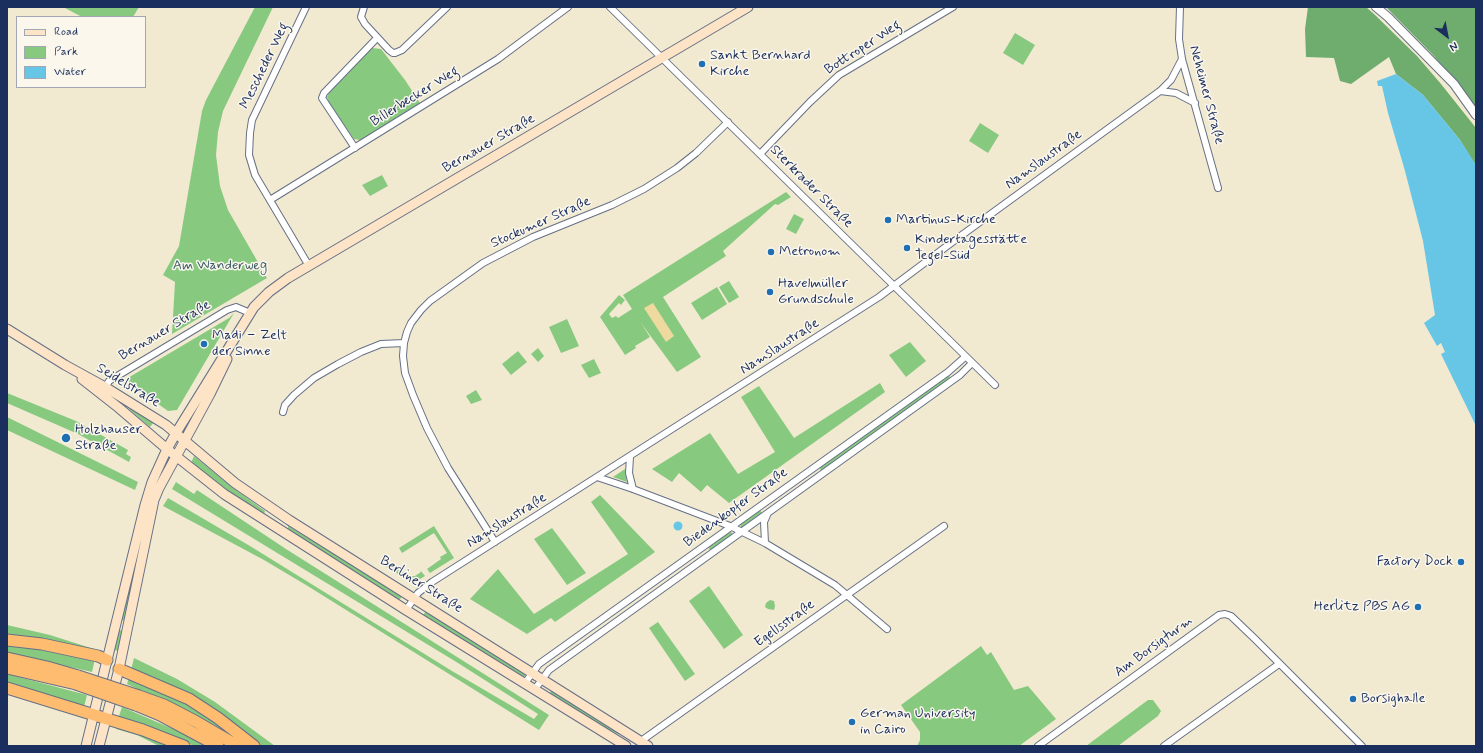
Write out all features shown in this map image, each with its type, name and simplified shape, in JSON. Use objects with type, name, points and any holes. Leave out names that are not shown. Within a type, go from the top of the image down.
[{"type":"highway","points":[[7,640],[42,644],[98,656],[107,660]]},
{"type":"highway","points":[[7,658],[47,666],[77,680],[138,701],[164,706],[195,721],[238,746]]},
{"type":"highway","points":[[7,668],[77,680]]},
{"type":"highway","points":[[119,669],[190,699],[218,718],[254,746]]},
{"type":"highway","points":[[7,688],[166,738],[184,746]]},
{"type":"highway","points":[[138,701],[218,746]]},
{"type":"main road","name":"Bernauer Straße","points":[[167,449],[249,314],[269,292],[282,281],[748,7]]},
{"type":"main road","name":"Bernauer Straße","points":[[176,456],[210,394],[249,314]]},
{"type":"main road","name":"Seidelstraße","points":[[7,329],[65,365],[103,391],[166,425],[184,440]]},
{"type":"main road","name":"Seidelstraße","points":[[103,391],[119,408],[176,456]]},
{"type":"main road","name":"Berliner Straße","points":[[184,440],[235,482],[271,508],[414,597],[641,744]]},
{"type":"main road","points":[[86,746],[145,505],[152,482],[167,449]]},
{"type":"main road","name":"Berliner Straße","points":[[176,456],[224,494],[406,610],[626,746]]},
{"type":"main road","points":[[99,746],[107,720],[119,669],[154,500],[176,456]]},
{"type":"main road","points":[[107,660],[119,669]]},
{"type":"street","name":"Mescheder Weg","points":[[306,7],[252,120],[249,154],[255,176],[309,266]]},
{"type":"street","points":[[364,7],[360,17],[364,24],[393,53],[402,50],[447,7]]},
{"type":"street","name":"Billerbecker Weg","points":[[270,200],[498,59],[568,7]]},
{"type":"street","name":"Sterkrader Straße","points":[[610,7],[995,385]]},
{"type":"street","name":"Bottroper Weg","points":[[760,154],[839,75],[953,7]]},
{"type":"street","name":"Neheimer Straße","points":[[1180,7],[1179,39],[1182,58],[1218,188]]},
{"type":"street","points":[[1376,7],[1388,17],[1454,84],[1476,115]]},
{"type":"street","points":[[355,148],[322,98],[324,93],[377,38]]},
{"type":"street","name":"Namslaustraße","points":[[406,610],[414,597],[427,586],[864,307],[1160,91],[1171,80],[1182,58]]},
{"type":"street","points":[[1160,91],[1176,93],[1195,103]]},
{"type":"street","name":"Stockumer Straße","points":[[495,542],[448,468],[422,416],[405,373],[403,356],[407,332],[421,310],[445,289],[483,263],[533,237],[612,205],[644,189],[677,168],[696,153],[728,122]]},
{"type":"street","name":"Bernauer Straße","points":[[103,391],[110,381],[227,310],[236,307],[249,314]]},
{"type":"street","points":[[283,412],[285,405],[290,398],[314,378],[338,364],[381,344],[404,343]]},
{"type":"street","name":"Biedenkopfer Straße","points":[[525,683],[539,664],[730,526],[948,372],[965,357]]},
{"type":"street","name":"Biedenkopfer Straße","points":[[535,689],[548,670],[960,375],[972,363]]},
{"type":"street","points":[[630,457],[629,473],[633,489]]},
{"type":"street","points":[[597,478],[633,489],[730,526],[765,543],[811,569],[848,594],[887,629]]},
{"type":"street","points":[[762,504],[768,513],[764,522],[765,543]]},
{"type":"street","name":"Egellsstraße","points":[[641,744],[944,526]]},
{"type":"street","name":"Am Borsigturm","points":[[1038,746],[1222,614],[1231,616],[1362,746]]},
{"type":"street","points":[[1164,746],[1279,664]]},
{"type":"green space","points":[[63,7],[139,7],[134,16],[80,16]]},
{"type":"green space","name":"Am Wanderweg","points":[[255,7],[273,7],[223,111],[218,132],[216,155],[220,186],[228,210],[267,278],[172,334],[175,282],[163,275],[179,246],[202,111],[206,100]]},
{"type":"green space","points":[[1308,7],[1366,7],[1374,14],[1417,56],[1476,128],[1476,166],[1460,140],[1423,95],[1396,74],[1389,57],[1351,84],[1340,81],[1334,58],[1306,57],[1305,29]]},
{"type":"green space","points":[[1386,7],[1476,7],[1476,107],[1434,56]]},
{"type":"green space","points":[[1015,33],[1035,45],[1023,65],[1003,53]]},
{"type":"green space","points":[[372,48],[381,49],[405,80],[420,103],[360,140],[354,139],[329,103],[327,97],[330,91]]},
{"type":"green space","points":[[980,123],[999,135],[988,153],[969,141]]},
{"type":"green space","points":[[382,175],[388,186],[370,196],[362,185]]},
{"type":"green space","points":[[786,192],[791,197],[778,205],[775,204],[723,251],[726,256],[663,297],[701,357],[677,372],[641,323],[650,337],[635,346],[636,348],[625,355],[600,317],[619,295],[625,300],[621,305],[619,303],[609,314],[612,318],[616,316],[618,318],[632,309],[623,295]]},
{"type":"green space","points":[[794,214],[804,219],[796,234],[786,229]]},
{"type":"green space","points":[[729,281],[739,297],[729,303],[719,287]]},
{"type":"green space","points":[[717,287],[727,304],[702,320],[691,303]]},
{"type":"green space","points":[[234,313],[177,410],[168,411],[147,396],[121,382],[229,318]]},
{"type":"green space","points":[[567,319],[579,346],[561,353],[549,327]]},
{"type":"green space","points":[[910,342],[926,361],[906,377],[889,355]]},
{"type":"green space","points":[[538,348],[544,356],[538,362],[531,354]]},
{"type":"green space","points":[[518,351],[527,362],[511,375],[502,364]]},
{"type":"green space","points":[[594,359],[601,373],[589,378],[581,365]]},
{"type":"green space","points":[[948,375],[951,378],[822,472],[819,467]]},
{"type":"green space","points":[[880,383],[885,392],[729,503],[707,485],[701,492],[679,473],[672,482],[652,469],[710,433],[738,474],[775,452],[741,397],[759,386],[794,438]]},
{"type":"green space","points":[[476,390],[482,400],[471,404],[466,396]]},
{"type":"green space","points":[[7,393],[76,421],[128,450],[126,454],[131,457],[129,462],[78,434],[7,403]]},
{"type":"green space","points":[[128,406],[154,422],[150,427],[129,409]]},
{"type":"green space","points":[[7,417],[138,482],[135,490],[7,430]]},
{"type":"green space","points":[[194,456],[233,488],[265,511],[264,514],[216,483],[191,463]]},
{"type":"green space","points":[[625,469],[627,482],[613,477]]},
{"type":"green space","points":[[176,482],[194,494],[197,490],[286,549],[549,715],[539,730],[306,585],[264,560],[163,506],[168,498],[250,546],[452,671],[534,719],[538,714],[458,663],[172,489]]},
{"type":"green space","points":[[600,495],[655,552],[555,622],[551,618],[527,634],[470,599],[498,569],[534,614],[628,554],[591,502]]},
{"type":"green space","points":[[760,510],[762,513],[743,528],[741,527],[740,523]]},
{"type":"green space","points":[[146,514],[126,621],[121,620]]},
{"type":"green space","points":[[288,526],[402,596],[401,598],[399,600],[288,530]]},
{"type":"green space","points":[[434,526],[454,558],[430,573],[427,569],[441,559],[440,557],[447,553],[434,533],[402,553],[399,548]]},
{"type":"green space","points":[[552,528],[586,573],[567,585],[534,539]]},
{"type":"green space","points":[[729,531],[732,533],[732,536],[711,550],[709,549],[708,546]]},
{"type":"green space","points":[[388,563],[410,576],[415,576],[421,572],[420,570],[425,576],[415,582],[409,581],[385,566]]},
{"type":"green space","points":[[709,586],[743,635],[724,649],[689,601]]},
{"type":"green space","points":[[770,600],[774,601],[774,610],[765,607],[766,603]]},
{"type":"green space","points":[[426,611],[526,674],[524,677],[423,615]]},
{"type":"green space","points":[[658,622],[695,674],[685,681],[649,628]]},
{"type":"green space","points":[[7,625],[50,635],[94,649],[92,650],[7,635]]},
{"type":"green space","points":[[119,630],[123,631],[120,651],[113,650]]},
{"type":"green space","points":[[7,643],[95,659],[92,672],[7,653]]},
{"type":"green space","points":[[981,646],[987,655],[991,652],[1014,690],[1028,686],[1056,719],[1019,746],[917,746],[920,740],[920,732],[901,705]]},
{"type":"green space","points":[[134,658],[177,679],[215,702],[275,746],[261,746],[242,731],[131,670]]},
{"type":"green space","points":[[7,674],[87,695],[84,707],[7,684]]},
{"type":"green space","points":[[129,677],[161,690],[206,714],[245,745],[211,724],[127,684]]},
{"type":"green space","points":[[552,690],[620,733],[618,734],[596,723],[549,694]]},
{"type":"green space","points":[[1148,700],[1153,700],[1161,711],[1158,716],[1118,746],[1086,746]]},
{"type":"green space","points":[[122,707],[180,732],[207,746],[194,746],[182,740],[118,719]]},
{"type":"green space","points":[[117,727],[175,746],[159,746],[137,735],[116,729]]},
{"type":"sand","points":[[653,303],[674,336],[666,342],[644,308]]},
{"type":"water","points":[[1396,74],[1423,95],[1460,140],[1476,165],[1476,426],[1441,354],[1445,352],[1441,343],[1437,346],[1424,323],[1435,315],[1423,241],[1382,86],[1378,86],[1377,81]]},
{"type":"water","points":[[678,521],[683,526],[678,531],[673,526]]},
{"type":"place","name":"Sankt Bernhard Kirche","points":[[702,64]]},
{"type":"place","name":"Martinus-Kirche","points":[[888,220]]},
{"type":"place","name":"Kindertagesstätte Tegel-Süd","points":[[907,248]]},
{"type":"place","name":"Metronom","points":[[771,252]]},
{"type":"place","name":"Havelmüller Grundschule","points":[[770,292]]},
{"type":"place","name":"Madi – Zelt der Sinne","points":[[204,344]]},
{"type":"place","name":"Holzhauser Straße","points":[[66,438]]},
{"type":"place","name":"Factory Dock","points":[[1461,562]]},
{"type":"place","name":"Herlitz PBS AG","points":[[1418,607]]},
{"type":"place","name":"Borsighalle","points":[[1353,699]]},
{"type":"place","name":"German University in Cairo","points":[[852,722]]}]
